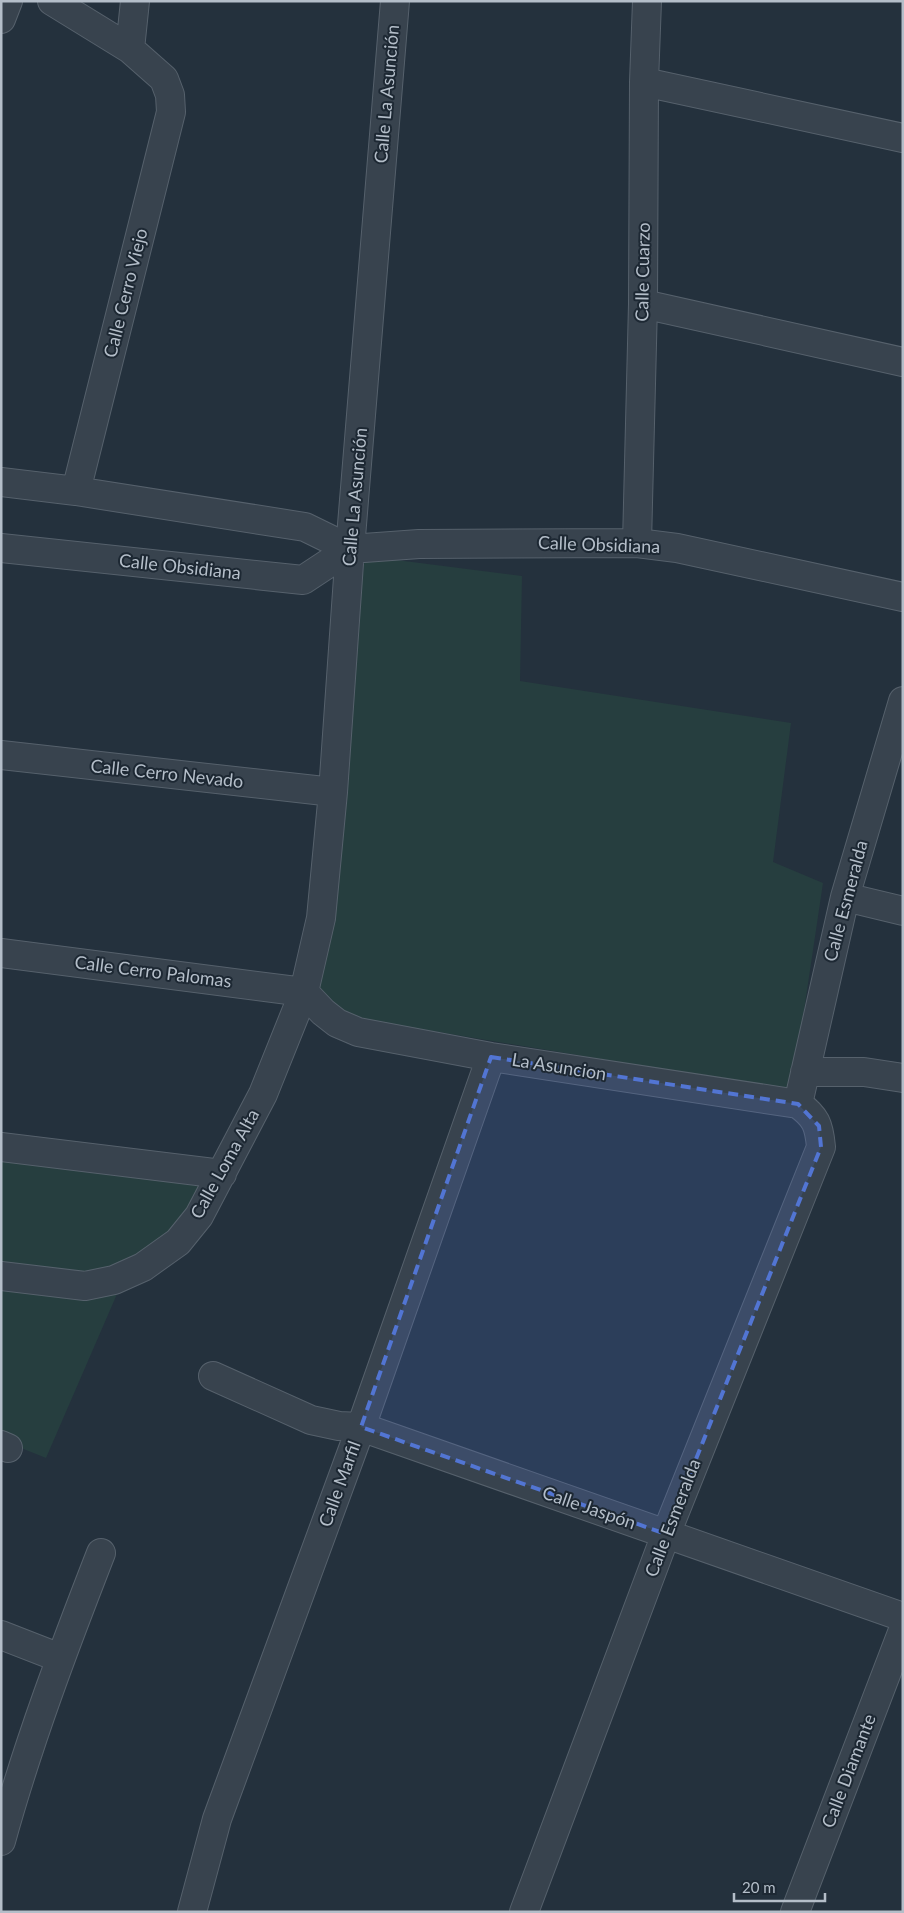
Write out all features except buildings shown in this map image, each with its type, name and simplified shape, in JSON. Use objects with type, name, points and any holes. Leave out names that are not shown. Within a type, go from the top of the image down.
[{"type":"street","points":[[1,19],[8,1]]},
{"type":"street","points":[[52,1],[130,49],[135,1]]},
{"type":"street","name":"Calle La Asunción","points":[[304,992],[320,918],[333,792],[350,549],[395,1]]},
{"type":"street","name":"Calle Cuarzo","points":[[637,543],[643,304],[644,82],[647,1]]},
{"type":"street","name":"Calle Cerro Viejo","points":[[76,491],[171,112],[170,95],[164,80],[130,49]]},
{"type":"street","points":[[644,82],[903,138]]},
{"type":"street","points":[[643,304],[903,362]]},
{"type":"street","points":[[1,482],[76,491],[305,527],[350,549]]},
{"type":"street","name":"Calle Obsidiana","points":[[1,548],[303,580],[350,549],[419,544],[637,543],[678,548],[903,596]]},
{"type":"street","name":"Calle Esmeralda","points":[[524,1912],[666,1534],[821,1147],[819,1126],[810,1113],[798,1104],[846,897],[903,701]]},
{"type":"street","name":"Calle Cerro Nevado","points":[[1,755],[333,792]]},
{"type":"street","points":[[846,897],[903,911]]},
{"type":"street","name":"Calle Cerro Palomas","points":[[1,953],[304,992]]},
{"type":"street","name":"La Asuncion","points":[[304,992],[323,1012],[337,1023],[358,1032],[491,1057],[798,1104]]},
{"type":"street","name":"Calle Loma Alta","points":[[1,1276],[85,1286],[114,1280],[143,1267],[178,1242],[199,1216],[263,1094],[304,992]]},
{"type":"street","name":"Calle Marfil","points":[[192,1912],[217,1819],[361,1428],[491,1057]]},
{"type":"street","points":[[805,1072],[864,1072],[903,1078]]},
{"type":"street","points":[[1,1147],[222,1174]]},
{"type":"street","name":"Calle Jaspón","points":[[213,1376],[311,1420],[339,1426],[361,1428],[903,1617]]},
{"type":"street","points":[[1,1841],[16,1788],[60,1658],[101,1553]]},
{"type":"street","name":"Calle Diamante","points":[[795,1912],[903,1630]]},
{"type":"street","points":[[1,1635],[60,1658]]},
{"type":"highlighted area","points":[[491,1057],[798,1104],[819,1126],[821,1147],[666,1534],[361,1427]]},
{"type":"green space","points":[[365,556],[522,576],[520,681],[791,723],[773,862],[823,883],[792,1091],[349,1017],[317,985]]},
{"type":"green space","points":[[1,1157],[207,1181],[178,1224],[138,1261],[85,1278],[1,1268]]},
{"type":"green space","points":[[1,1280],[117,1294],[46,1458],[1,1440]]}]
